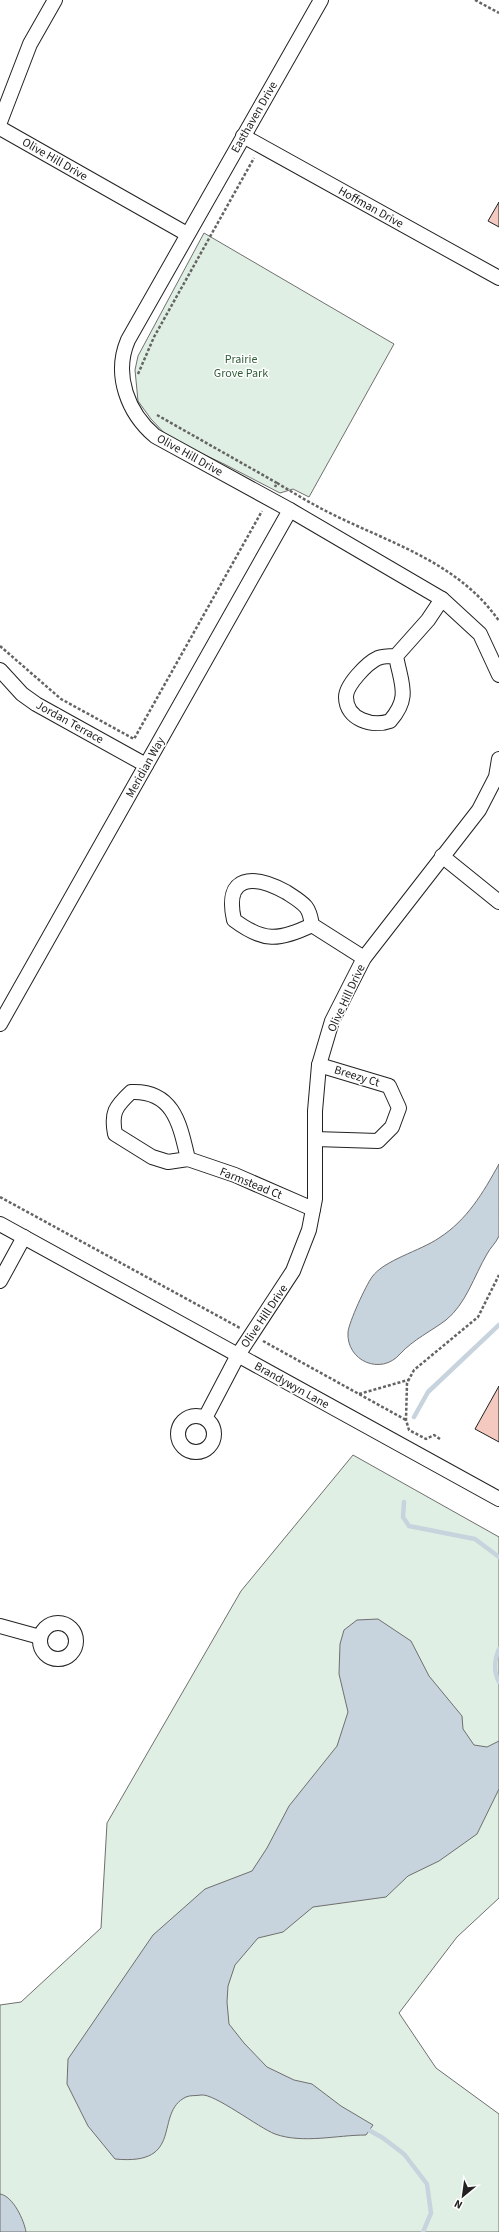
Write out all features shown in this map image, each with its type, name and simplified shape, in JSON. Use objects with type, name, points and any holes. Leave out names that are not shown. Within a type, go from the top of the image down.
[{"type":"street","points":[[0,122],[30,44],[55,0]]},
{"type":"street","name":"Easthaven Drive","points":[[187,234],[321,0]]},
{"type":"street","name":"Olive Hill Drive","points":[[0,128],[187,234],[123,352],[125,394],[142,425],[156,436],[290,510],[442,599],[480,634],[499,675]]},
{"type":"street","name":"Hoffman Drive","points":[[243,136],[499,278]]},
{"type":"street","name":"Meridian Way","points":[[0,1024],[290,510]]},
{"type":"street","points":[[396,656],[403,688],[403,702],[390,721],[371,724],[353,713],[346,696],[358,674],[369,664],[379,658],[396,656],[428,620],[442,599]]},
{"type":"street","name":"Jordan Terrace","points":[[0,670],[22,694],[36,704],[146,765]]},
{"type":"street","name":"Olive Hill Drive","points":[[204,1418],[238,1355],[293,1271],[309,1230],[315,1199],[315,1138],[319,1065],[332,1021],[364,958],[479,810],[496,777],[499,759]]},
{"type":"street","points":[[442,856],[499,902]]},
{"type":"street","points":[[312,924],[293,934],[268,938],[249,931],[234,920],[230,904],[235,890],[245,881],[257,880],[269,884],[293,897],[306,907],[312,924],[364,958]]},
{"type":"street","name":"Breezy Ct","points":[[315,1138],[378,1141],[392,1127],[399,1108],[389,1086],[319,1065]]},
{"type":"street","name":"Farmstead Ct","points":[[188,1159],[181,1131],[173,1110],[159,1098],[146,1092],[131,1092],[118,1104],[112,1119],[115,1134],[152,1156],[168,1162],[188,1159],[235,1175],[313,1209]]},
{"type":"street","name":"Brandywyn Lane","points":[[0,1224],[499,1500]]},
{"type":"street","points":[[0,1280],[24,1237]]},
{"type":"street","points":[[0,1626],[40,1637]]},
{"type":"path","points":[[475,0],[499,13]]},
{"type":"path","points":[[138,376],[154,337],[261,146]]},
{"type":"path","points":[[154,413],[322,510],[436,563],[460,579],[486,602],[499,621]]},
{"type":"path","points":[[0,646],[61,698],[134,739],[277,483]]},
{"type":"path","points":[[0,1197],[406,1420]]},
{"type":"path","points":[[440,1439],[434,1435],[426,1439],[409,1430],[406,1420],[409,1380],[414,1370],[429,1356],[478,1317],[499,1275]]},
{"type":"path","points":[[358,1394],[409,1380]]},
{"type":"green space","name":"Prairie Grove Park","points":[[204,233],[394,344],[309,497],[293,489],[280,493],[169,438],[151,419],[138,401],[135,370],[138,356]]},
{"type":"green space","points":[[353,1455],[499,1537],[499,1898],[457,1937],[399,2013],[436,2068],[499,2114],[499,2232],[0,2232],[0,2005],[21,2002],[101,1928],[107,1823],[241,1591]]},
{"type":"shaded area","points":[[499,1164],[499,1236],[482,1262],[459,1306],[446,1320],[416,1340],[392,1361],[384,1364],[375,1364],[366,1362],[359,1358],[353,1351],[349,1342],[348,1332],[351,1320],[372,1277],[393,1261],[439,1238],[458,1223],[474,1205]]},
{"type":"shaded area","points":[[378,1619],[411,1641],[429,1676],[462,1716],[463,1729],[474,1745],[487,1747],[499,1741],[499,1789],[477,1834],[439,1861],[408,1876],[386,1897],[313,1907],[283,1932],[258,1938],[235,1965],[228,1986],[227,2002],[229,2024],[244,2043],[267,2067],[294,2080],[312,2084],[341,2106],[373,2125],[366,2135],[308,2139],[286,2137],[268,2131],[216,2099],[201,2095],[189,2096],[176,2105],[171,2114],[165,2137],[160,2147],[151,2155],[137,2159],[115,2159],[88,2126],[67,2084],[68,2059],[153,1935],[205,1889],[252,1871],[267,1848],[289,1806],[337,1746],[348,1712],[339,1674],[340,1644],[344,1630],[357,1620]]},
{"type":"shaded area","points":[[0,2194],[9,2199],[17,2209],[23,2221],[26,2232],[0,2232]]},
{"type":"building","points":[[499,202],[499,227],[488,221]]},
{"type":"building","points":[[499,1386],[499,1442],[475,1429]]},
{"type":"waterway","points":[[414,1417],[428,1392],[499,1325]]},
{"type":"waterway","points":[[404,1502],[403,1517],[409,1526],[475,1539],[499,1557]]},
{"type":"waterway","points":[[499,1649],[495,1666],[499,1682]]},
{"type":"waterway","points":[[365,2128],[383,2138],[404,2154],[427,2184],[431,2213],[423,2232]]}]
